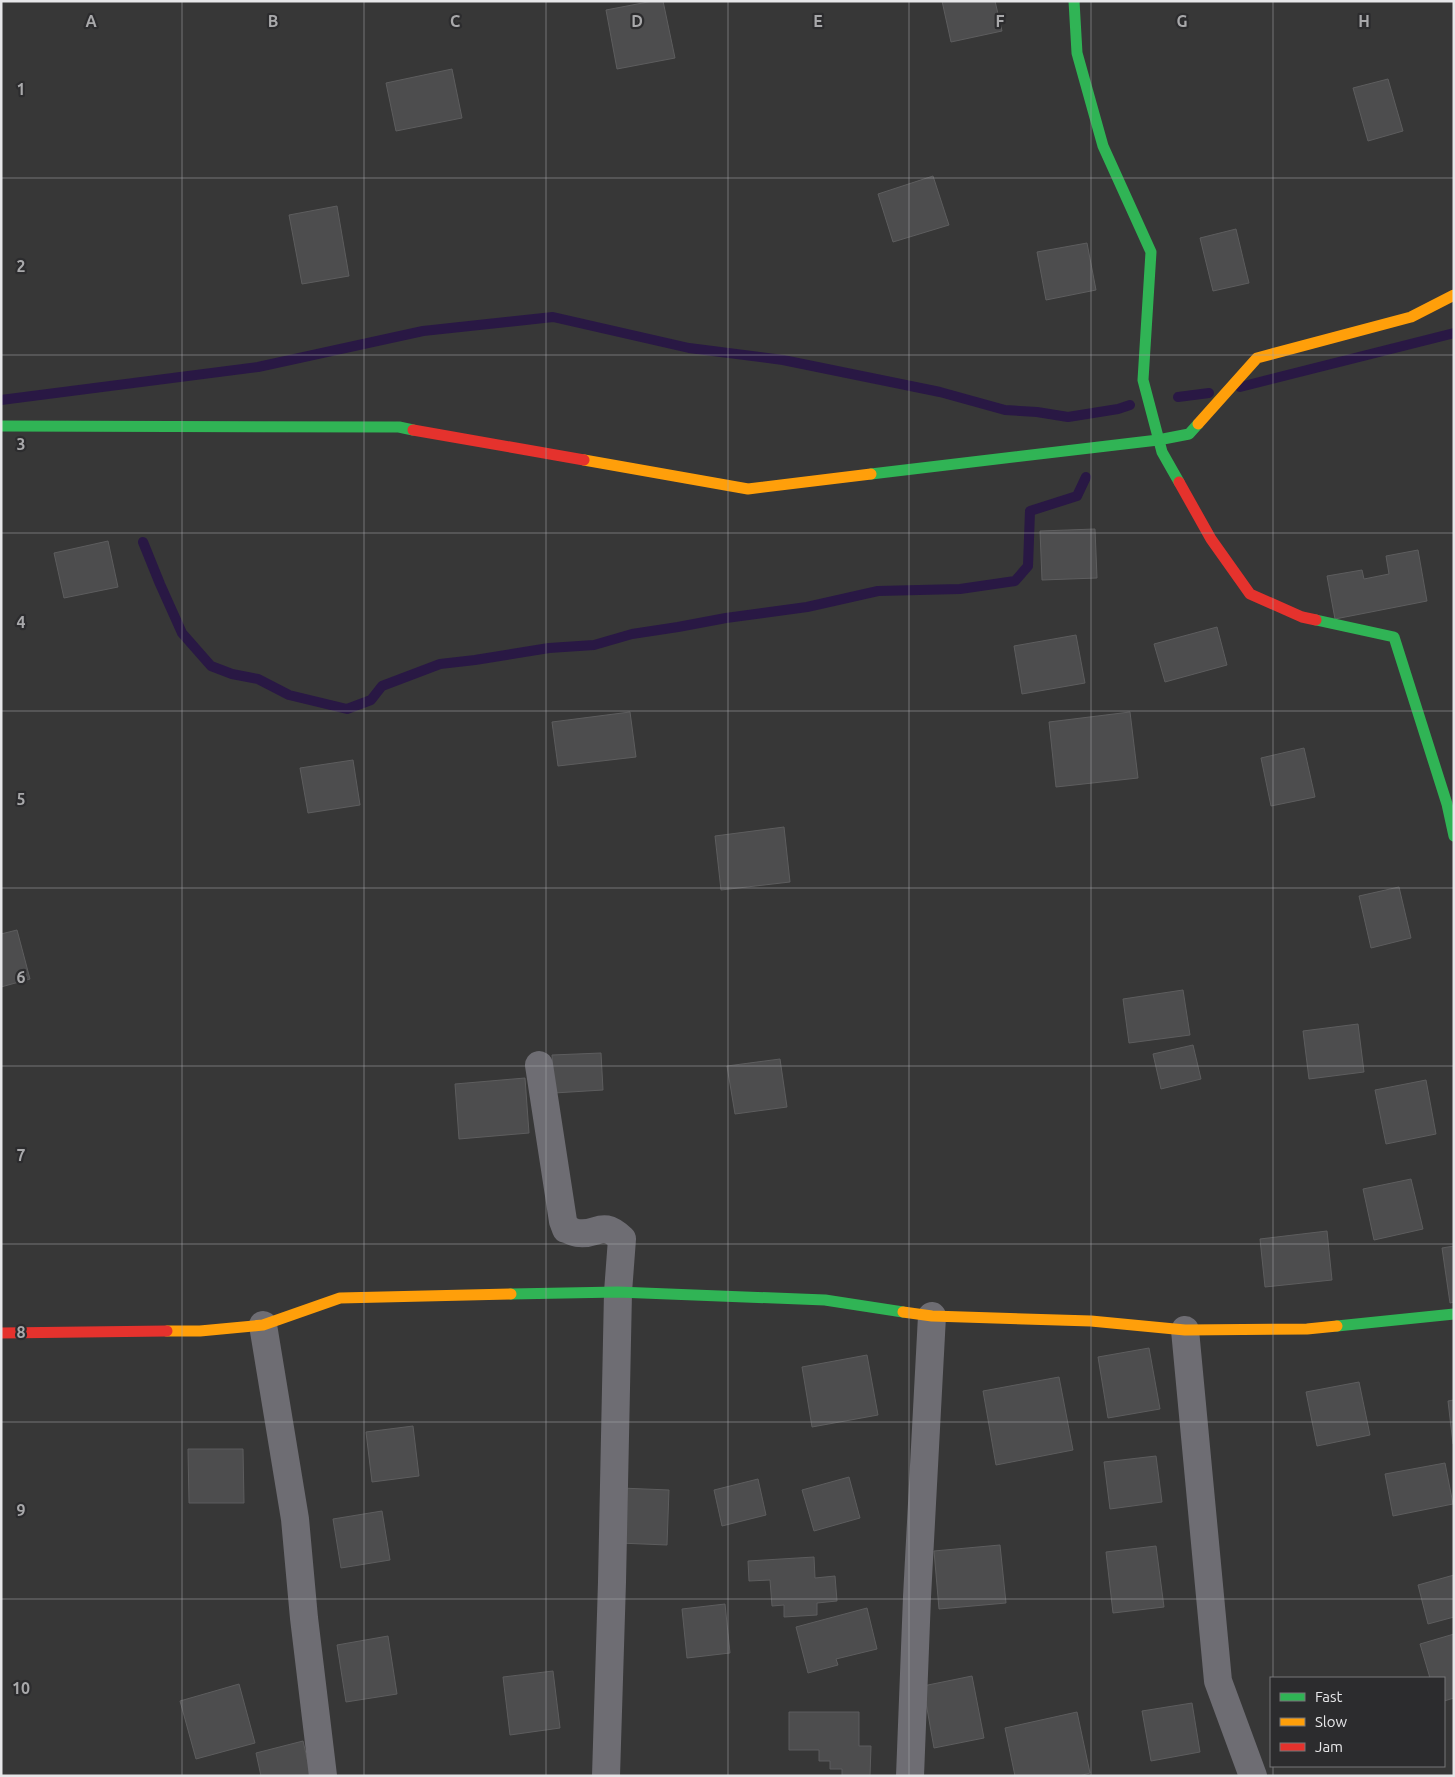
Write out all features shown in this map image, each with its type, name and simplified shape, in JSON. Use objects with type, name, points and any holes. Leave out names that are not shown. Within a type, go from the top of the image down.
[{"type":"street","points":[[1074,1],[1077,53],[1103,146],[1151,252],[1143,380],[1162,452],[1211,540],[1250,594],[1302,617],[1394,637],[1447,804],[1454,836]]},
{"type":"street","points":[[1,426],[399,427],[748,489],[1158,440],[1190,434],[1257,358],[1411,317],[1454,295]]},
{"type":"street","points":[[539,1065],[563,1221],[566,1229],[578,1233],[604,1229],[614,1232],[622,1239],[618,1292],[606,1776]]},
{"type":"street","points":[[1,1332],[200,1331],[263,1325],[340,1298],[618,1292],[825,1300],[932,1316],[1091,1321],[1185,1330],[1307,1329],[1454,1314]]},
{"type":"street","points":[[910,1776],[917,1597],[932,1316]]},
{"type":"street","points":[[263,1325],[295,1519],[304,1618],[323,1776]]},
{"type":"street","points":[[1185,1330],[1218,1681],[1253,1776]]},
{"type":"building","points":[[653,1],[663,1],[675,58],[617,69],[606,10]]},
{"type":"building","points":[[942,1],[995,1],[1002,31],[951,42]]},
{"type":"building","points":[[452,69],[462,118],[396,131],[386,83]]},
{"type":"building","points":[[1388,79],[1403,131],[1368,141],[1353,88]]},
{"type":"building","points":[[933,176],[949,225],[893,242],[878,194]]},
{"type":"building","points":[[337,206],[349,276],[302,284],[289,215]]},
{"type":"building","points":[[1236,229],[1249,283],[1213,291],[1200,238]]},
{"type":"building","points":[[1087,243],[1096,290],[1046,300],[1037,252]]},
{"type":"building","points":[[1095,529],[1097,578],[1042,580],[1040,531]]},
{"type":"building","points":[[108,541],[118,587],[64,598],[54,553]]},
{"type":"building","points":[[1418,550],[1427,601],[1335,619],[1327,576],[1362,570],[1364,579],[1389,574],[1386,556]]},
{"type":"building","points":[[1217,627],[1227,665],[1165,682],[1154,644]]},
{"type":"building","points":[[1076,635],[1085,683],[1022,694],[1014,646]]},
{"type":"building","points":[[630,712],[636,757],[558,766],[552,722]]},
{"type":"building","points":[[1130,712],[1138,778],[1056,787],[1049,722]]},
{"type":"building","points":[[1304,748],[1315,797],[1271,806],[1261,758]]},
{"type":"building","points":[[353,760],[360,805],[308,813],[300,768]]},
{"type":"building","points":[[784,827],[790,882],[721,890],[715,836]]},
{"type":"building","points":[[1399,887],[1411,938],[1371,948],[1359,896]]},
{"type":"building","points":[[17,930],[30,979],[1,987],[1,934]]},
{"type":"building","points":[[1183,990],[1190,1035],[1129,1043],[1123,999]]},
{"type":"building","points":[[1358,1024],[1364,1072],[1309,1079],[1303,1031]]},
{"type":"building","points":[[1193,1045],[1201,1079],[1161,1089],[1153,1054]]},
{"type":"building","points":[[601,1053],[603,1090],[554,1093],[552,1055]]},
{"type":"building","points":[[780,1059],[787,1107],[735,1114],[727,1066]]},
{"type":"building","points":[[525,1078],[529,1133],[459,1139],[455,1084]]},
{"type":"building","points":[[1426,1080],[1436,1134],[1386,1144],[1375,1090]]},
{"type":"building","points":[[1411,1179],[1423,1229],[1374,1240],[1363,1189]]},
{"type":"building","points":[[1327,1231],[1332,1280],[1265,1287],[1260,1239]]},
{"type":"building","points":[[1454,1246],[1454,1302],[1450,1303],[1442,1248]]},
{"type":"building","points":[[1149,1348],[1160,1409],[1108,1418],[1098,1357]]},
{"type":"building","points":[[867,1355],[878,1415],[812,1427],[802,1367]]},
{"type":"building","points":[[1059,1377],[1073,1450],[996,1465],[983,1391]]},
{"type":"building","points":[[1359,1382],[1370,1435],[1317,1446],[1306,1392]]},
{"type":"building","points":[[1454,1400],[1454,1444],[1453,1444],[1448,1401]]},
{"type":"building","points":[[413,1426],[419,1476],[372,1482],[366,1432]]},
{"type":"building","points":[[188,1449],[243,1449],[244,1503],[189,1503]]},
{"type":"building","points":[[1156,1456],[1162,1502],[1110,1509],[1104,1462]]},
{"type":"building","points":[[1445,1463],[1453,1504],[1393,1516],[1385,1474]]},
{"type":"building","points":[[849,1477],[860,1518],[814,1531],[802,1490]]},
{"type":"building","points":[[758,1479],[766,1515],[722,1526],[714,1490]]},
{"type":"building","points":[[621,1488],[669,1490],[667,1545],[619,1543]]},
{"type":"building","points":[[382,1511],[390,1560],[341,1568],[333,1519]]},
{"type":"building","points":[[1000,1545],[1006,1603],[939,1609],[934,1551]]},
{"type":"building","points":[[1156,1546],[1164,1607],[1113,1613],[1106,1552]]},
{"type":"building","points":[[814,1557],[815,1578],[835,1576],[837,1601],[817,1603],[817,1615],[784,1617],[784,1605],[772,1606],[770,1580],[749,1581],[748,1561]]},
{"type":"building","points":[[1454,1575],[1454,1617],[1428,1624],[1418,1585]]},
{"type":"building","points":[[725,1604],[730,1653],[687,1658],[682,1609]]},
{"type":"building","points":[[867,1608],[877,1649],[836,1659],[838,1665],[808,1673],[796,1627]]},
{"type":"building","points":[[1454,1634],[1454,1698],[1445,1701],[1445,1677],[1430,1677],[1420,1644]]},
{"type":"building","points":[[388,1636],[397,1694],[346,1702],[337,1645]]},
{"type":"building","points":[[553,1671],[560,1728],[510,1735],[503,1677]]},
{"type":"building","points":[[972,1676],[984,1738],[934,1748],[923,1686]]},
{"type":"building","points":[[239,1684],[255,1743],[196,1759],[180,1701]]},
{"type":"building","points":[[1192,1703],[1200,1752],[1151,1761],[1142,1711]]},
{"type":"building","points":[[789,1712],[859,1712],[859,1746],[871,1746],[870,1776],[842,1776],[842,1769],[830,1769],[830,1761],[819,1761],[819,1750],[789,1750]]},
{"type":"building","points":[[1077,1712],[1090,1773],[1079,1776],[1015,1776],[1005,1728]]},
{"type":"building","points":[[303,1741],[311,1775],[261,1776],[256,1753]]},
{"type":"waterway","points":[[1,400],[258,367],[423,331],[553,317],[689,348],[783,360],[940,392],[1005,410],[1037,412],[1068,417],[1118,409],[1130,405]]},
{"type":"waterway","points":[[1240,387],[1454,333]]},
{"type":"waterway","points":[[1178,397],[1209,393]]},
{"type":"waterway","points":[[143,542],[182,633],[211,666],[232,674],[258,679],[289,695],[347,709],[371,700],[382,686],[440,664],[549,648],[594,645],[632,634],[807,607],[878,591],[960,589],[1015,581],[1028,566],[1030,511],[1077,496],[1086,477]]},
{"type":"traffic: fast","points":[[1074,1],[1077,53],[1103,146],[1151,252],[1143,380],[1162,452],[1179,482]]},
{"type":"traffic: fast","points":[[871,474],[1158,440],[1189,434],[1198,424]]},
{"type":"traffic: fast","points":[[1,426],[399,427],[413,430]]},
{"type":"traffic: fast","points":[[1316,620],[1394,637],[1447,804],[1454,836]]},
{"type":"traffic: fast","points":[[511,1294],[618,1292],[825,1300],[903,1312]]},
{"type":"traffic: fast","points":[[1337,1326],[1454,1314]]},
{"type":"traffic: slow","points":[[1198,424],[1257,358],[1411,317],[1454,295]]},
{"type":"traffic: slow","points":[[584,460],[748,489],[871,474]]},
{"type":"traffic: slow","points":[[167,1331],[200,1331],[263,1325],[340,1298],[511,1294]]},
{"type":"traffic: slow","points":[[903,1312],[932,1316],[1091,1321],[1185,1330],[1307,1329],[1337,1326]]},
{"type":"traffic: jam","points":[[413,430],[584,460]]},
{"type":"traffic: jam","points":[[1179,482],[1211,539],[1250,594],[1302,617],[1316,620]]},
{"type":"traffic: jam","points":[[1,1333],[167,1331]]}]
